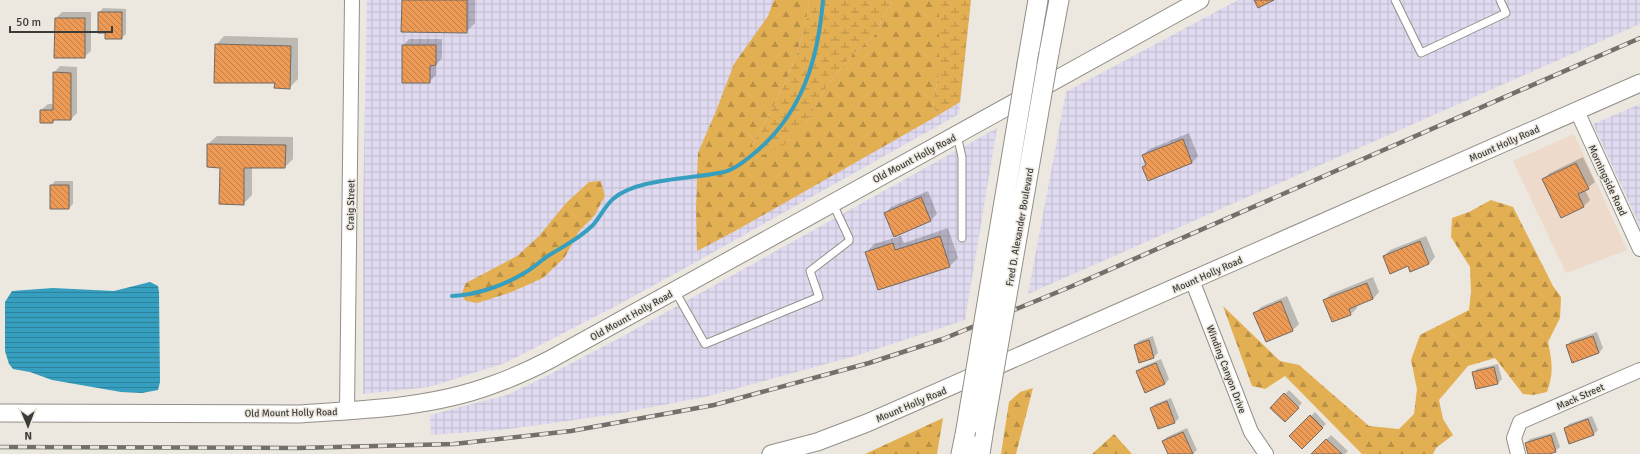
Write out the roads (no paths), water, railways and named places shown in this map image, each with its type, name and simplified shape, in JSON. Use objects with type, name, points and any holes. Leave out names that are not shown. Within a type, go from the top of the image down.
[{"type":"main road","name":"Fred D. Alexander Boulevard","points":[[961,454],[1038,0]]},
{"type":"main road","name":"Fred D. Alexander Boulevard","points":[[980,454],[1059,0]]},
{"type":"street","name":"Craig Street","points":[[347,410],[353,0]]},
{"type":"street","name":"Old Mount Holly Road","points":[[0,413],[296,414],[407,405],[450,397],[491,386],[551,360],[833,202],[1200,0]]},
{"type":"street","name":"Mount Holly Road","points":[[771,454],[817,442],[867,423],[1640,83]]},
{"type":"street","name":"Morningside Road","points":[[1577,111],[1640,249]]},
{"type":"street","name":"Winding Canyon Drive","points":[[1192,280],[1251,432],[1266,454]]},
{"type":"street","name":"Mack Street","points":[[1518,454],[1514,438],[1520,422],[1640,370]]},
{"type":"lane","points":[[1395,0],[1421,53],[1506,13],[1500,0]]},
{"type":"lane","points":[[957,135],[962,157],[962,238]]},
{"type":"lane","points":[[675,291],[705,344],[819,297],[810,271],[849,240],[843,221],[833,202]]},
{"type":"water","points":[[150,282],[158,286],[159,292],[160,382],[158,390],[142,393],[121,392],[52,380],[30,372],[13,369],[9,364],[5,351],[5,302],[12,291],[53,288],[114,291]]},
{"type":"waterway","points":[[452,296],[471,294],[481,291],[509,281],[526,272],[583,234],[593,225],[610,202],[623,192],[650,183],[728,171],[757,151],[786,119],[797,101],[805,83],[817,43],[823,0]]},
{"type":"railway","points":[[0,447],[298,448],[454,444],[571,431],[714,405],[869,363],[943,339],[1070,287],[1640,38]]}]
